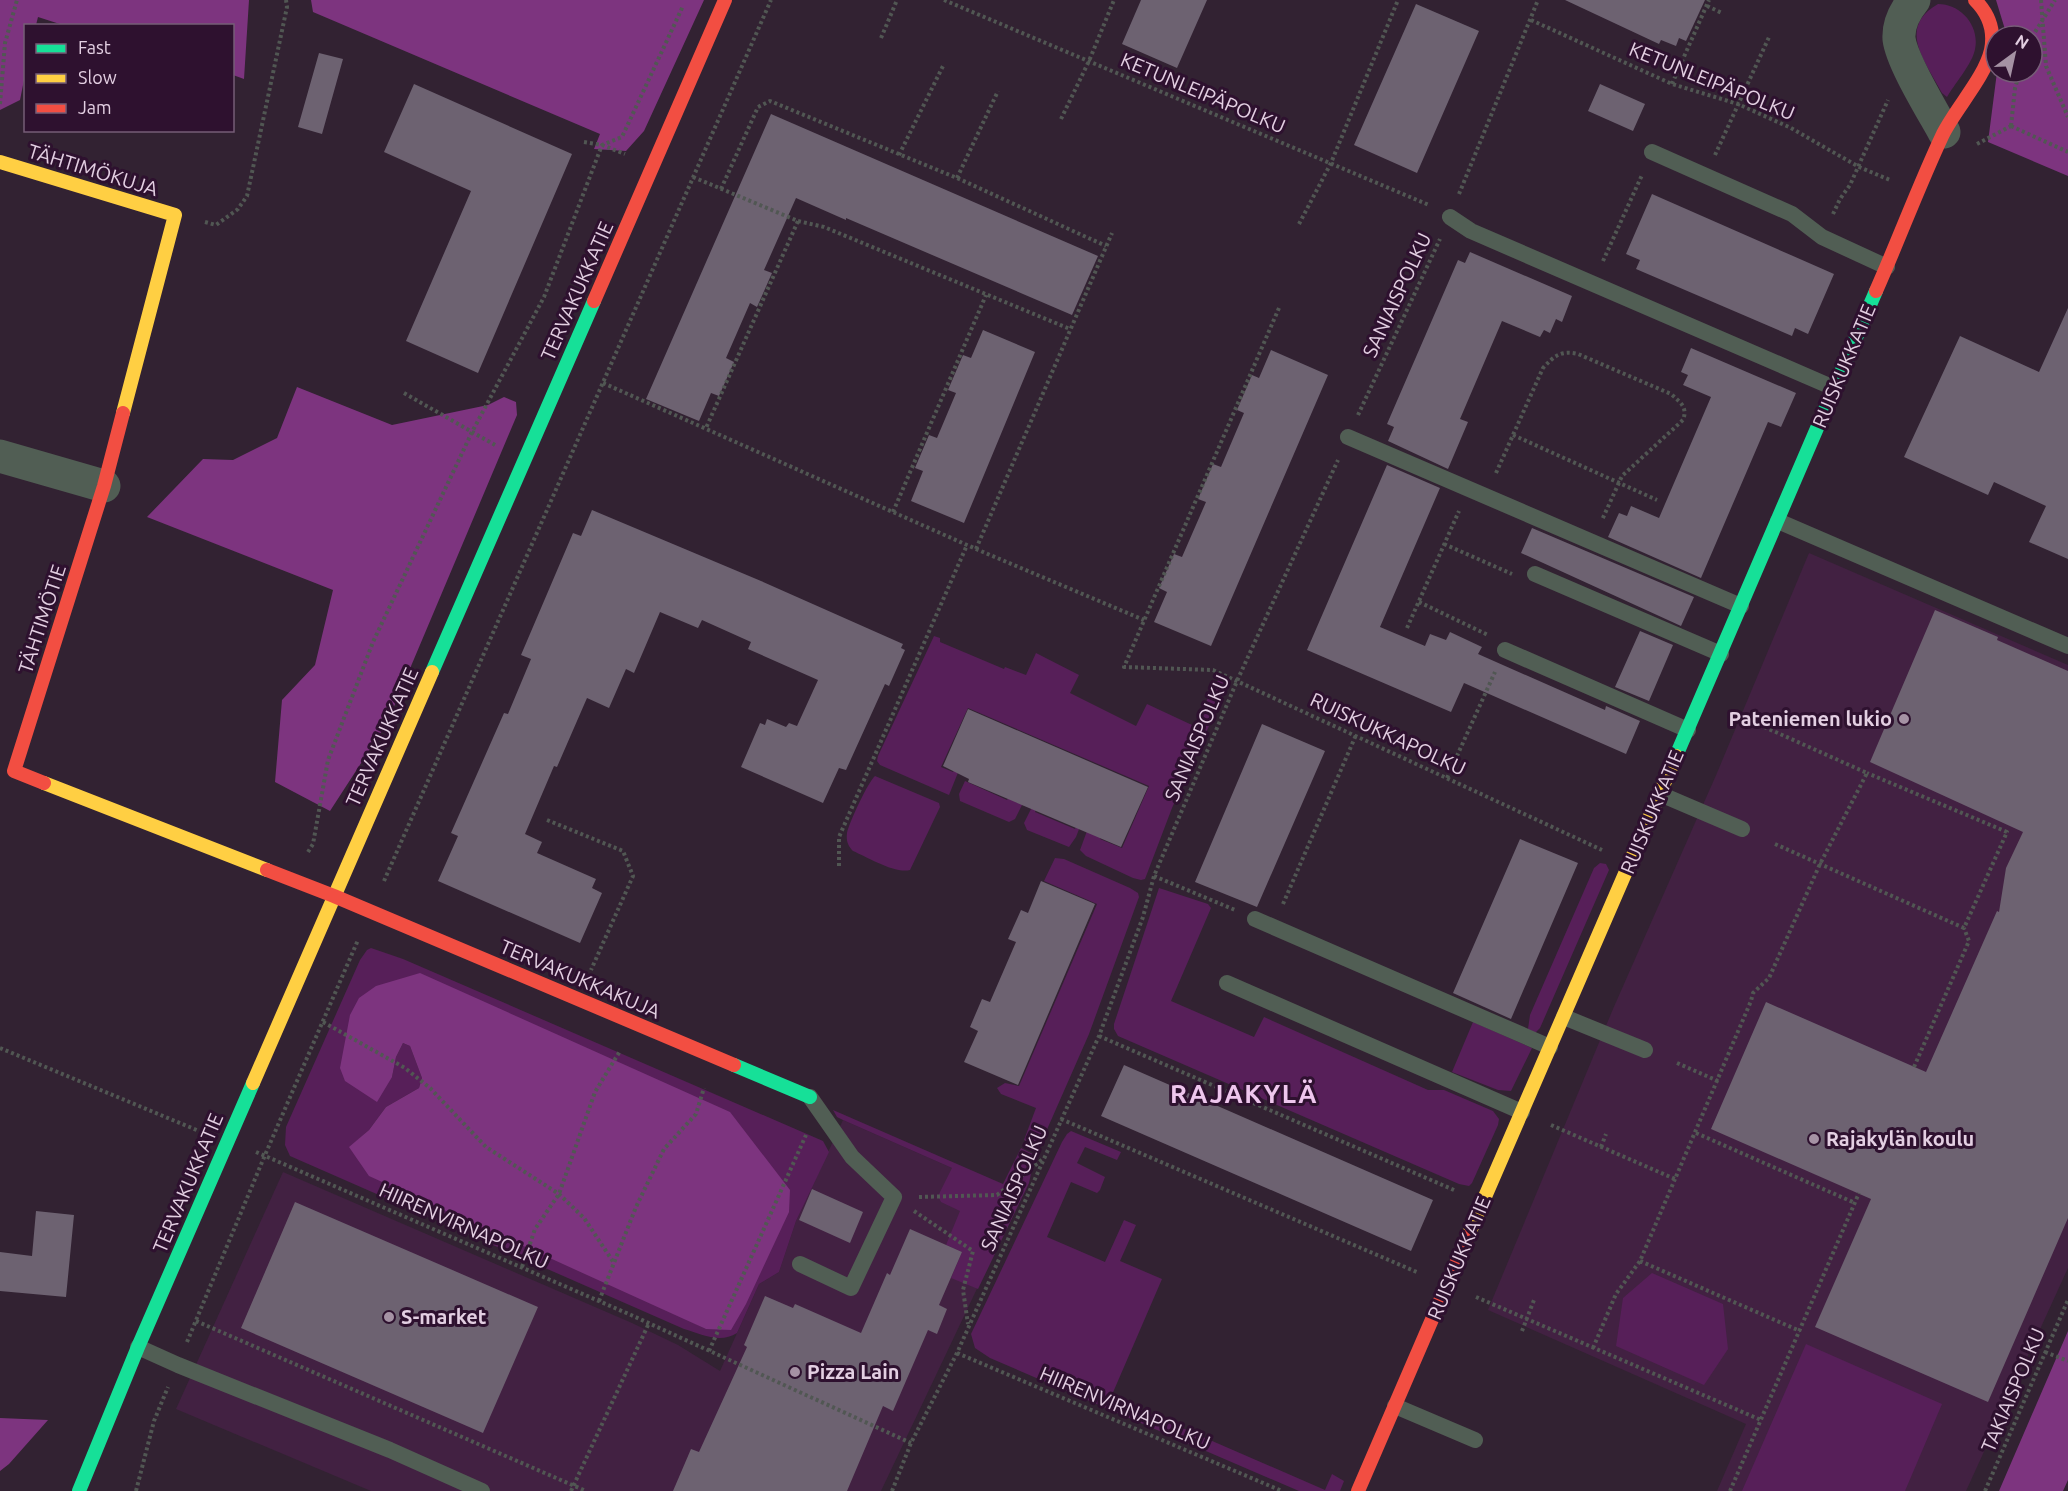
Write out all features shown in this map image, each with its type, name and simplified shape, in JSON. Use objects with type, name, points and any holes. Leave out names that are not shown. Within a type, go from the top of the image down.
[{"type":"street","name":"TERVAKUKKATIE","points":[[79,1491],[138,1347],[725,0]]},
{"type":"street","points":[[1914,0],[1904,15],[1899,40],[1944,132]]},
{"type":"street","name":"RUISKUKKATIE","points":[[1358,1491],[1742,606],[1944,132],[1988,60],[1992,50],[1993,29],[1986,10],[1975,0]]},
{"type":"street","name":"TÄHTIMÖKUJA","points":[[0,162],[175,215]]},
{"type":"street","name":"TÄHTIMÖTIE","points":[[175,215],[104,486],[7,768],[334,896]]},
{"type":"street","points":[[0,456],[104,486]]},
{"type":"street","name":"TERVAKUKKAKUJA","points":[[334,896],[810,1097]]},
{"type":"lane","points":[[1653,152],[1792,214],[1822,237],[1887,267]]},
{"type":"lane","points":[[1450,217],[1471,231],[1834,388]]},
{"type":"lane","points":[[1348,436],[1742,606]]},
{"type":"lane","points":[[1778,521],[2068,645]]},
{"type":"lane","points":[[1535,574],[1721,654]]},
{"type":"lane","points":[[1505,650],[1688,730]]},
{"type":"lane","points":[[1660,794],[1742,830]]},
{"type":"lane","points":[[1255,919],[1550,1047]]},
{"type":"lane","points":[[1227,983],[1522,1112]]},
{"type":"lane","points":[[1563,1017],[1645,1050]]},
{"type":"lane","points":[[800,1264],[851,1288],[894,1197],[852,1157],[810,1097]]},
{"type":"lane","points":[[138,1347],[177,1365],[390,1450],[482,1491]]},
{"type":"lane","points":[[1395,1406],[1475,1440]]},
{"type":"path","points":[[0,104],[5,43],[17,0]]},
{"type":"path","points":[[175,215],[216,225],[238,209],[248,196],[287,8],[286,0]]},
{"type":"path","points":[[288,878],[313,844],[328,760],[373,642],[472,432],[543,297],[602,145],[622,137],[686,0]]},
{"type":"path","points":[[390,887],[384,882],[771,0]]},
{"type":"path","points":[[881,38],[897,0]]},
{"type":"path","name":"KETUNLEIPÄPOLKU","points":[[944,0],[1431,205],[1450,217]]},
{"type":"path","points":[[1061,119],[1089,61],[1114,0]]},
{"type":"path","points":[[1299,224],[1331,163],[1398,0]]},
{"type":"path","name":"SANIAISPOLKU","points":[[892,1491],[911,1443],[957,1353],[1099,1036],[1143,917],[1154,876],[1237,681],[1450,217],[1538,0]]},
{"type":"path","points":[[1672,84],[1709,0]]},
{"type":"path","points":[[2041,0],[2046,66],[2068,117]]},
{"type":"path","points":[[2039,24],[2055,0]]},
{"type":"path","points":[[1707,6],[1722,14]]},
{"type":"path","name":"KETUNLEIPÄPOLKU","points":[[1531,20],[1672,84],[1738,104],[1791,128],[1859,166],[1919,193]]},
{"type":"path","points":[[1706,175],[1770,35]]},
{"type":"path","points":[[899,155],[943,66]]},
{"type":"path","points":[[2011,126],[2016,84]]},
{"type":"path","points":[[957,178],[998,91]]},
{"type":"path","points":[[1822,237],[1840,199],[1850,185],[1890,97]]},
{"type":"path","points":[[722,189],[758,107],[770,101],[957,178],[1106,246]]},
{"type":"path","points":[[1971,151],[1976,144],[2011,126]]},
{"type":"path","points":[[2011,126],[2068,152]]},
{"type":"path","points":[[584,142],[602,145],[653,165]]},
{"type":"path","points":[[1593,284],[1653,152]]},
{"type":"path","points":[[693,177],[798,221],[824,227],[1070,329]]},
{"type":"path","points":[[706,428],[798,221]]},
{"type":"path","points":[[976,549],[1112,233]]},
{"type":"path","points":[[893,512],[986,295]]},
{"type":"path","points":[[603,383],[976,549],[1144,620],[1279,308]]},
{"type":"path","points":[[1486,496],[1543,368],[1554,356],[1565,351],[1578,354],[1671,394],[1682,403],[1686,413],[1683,420],[1622,476],[1592,541]]},
{"type":"path","points":[[404,393],[524,461]]},
{"type":"path","points":[[1513,435],[1657,500]]},
{"type":"path","points":[[1407,628],[1468,488]]},
{"type":"path","points":[[1444,544],[1518,576],[1535,574]]},
{"type":"path","points":[[839,866],[839,837],[967,545]]},
{"type":"path","points":[[1419,602],[1487,634],[1505,650],[1447,778]]},
{"type":"path","name":"RUISKUKKAPOLKU","points":[[1144,620],[1124,667],[1213,670],[1630,863]]},
{"type":"path","points":[[1723,708],[1867,773],[2007,832],[1964,928]]},
{"type":"path","points":[[1273,927],[1356,735]]},
{"type":"path","points":[[1593,1348],[1616,1294],[1640,1260],[1696,1133],[1753,993],[1769,978],[1820,864],[1867,773]]},
{"type":"path","points":[[547,820],[623,851],[633,876],[588,976]]},
{"type":"path","points":[[1775,844],[1964,928],[1969,941],[1914,1067]]},
{"type":"path","points":[[1154,876],[1255,919]]},
{"type":"path","points":[[136,1491],[154,1421],[265,1155],[371,912]]},
{"type":"path","points":[[323,1022],[405,1068],[430,1088],[486,1147],[559,1194],[584,1218],[614,1263]]},
{"type":"path","points":[[1099,1036],[1483,1203]]},
{"type":"path","points":[[522,1267],[535,1229],[559,1194],[595,1092],[623,1046]]},
{"type":"path","name":"HIIRENVIRNAPOLKU","points":[[0,1048],[227,1143],[265,1155],[649,1323],[911,1443]]},
{"type":"path","points":[[1677,1063],[1718,1081]]},
{"type":"path","points":[[599,1301],[636,1207],[664,1149],[696,1114],[706,1081]]},
{"type":"path","points":[[1061,1119],[1447,1285]]},
{"type":"path","points":[[1542,1121],[1675,1179]]},
{"type":"path","points":[[709,1351],[810,1126]]},
{"type":"path","points":[[1696,1133],[1855,1203]]},
{"type":"path","points":[[1601,1148],[1606,1134]]},
{"type":"path","points":[[894,1197],[997,1195],[1043,1159]]},
{"type":"path","points":[[1730,1491],[1859,1193]]},
{"type":"path","points":[[894,1197],[973,1251],[963,1290],[969,1326]]},
{"type":"path","points":[[1640,1260],[1800,1331]]},
{"type":"path","points":[[1467,1293],[1761,1420]]},
{"type":"path","points":[[1521,1331],[1534,1300]]},
{"type":"path","name":"TAKIAISPOLKU","points":[[1985,1491],[2068,1300]]},
{"type":"path","points":[[196,1321],[586,1491]]},
{"type":"path","points":[[571,1491],[649,1323]]},
{"type":"path","points":[[2045,1352],[2068,1361]]},
{"type":"path","name":"HIIRENVIRNAPOLKU","points":[[957,1353],[1282,1491]]},
{"type":"shaded area","points":[[0,0],[249,0],[244,79],[234,75],[234,24],[60,24],[38,17],[36,24],[24,24],[24,80],[20,100],[0,110]]},
{"type":"shaded area","points":[[311,0],[704,0],[644,131],[626,151],[594,149],[600,134],[313,12]]},
{"type":"shaded area","points":[[1996,0],[2068,0],[2068,176],[1988,142],[1995,84],[2044,84],[2044,24],[2003,24]]},
{"type":"shaded area","points":[[1938,4],[1955,8],[1968,19],[1976,44],[1966,69],[1947,97],[1942,93],[1918,46],[1919,24],[1925,13]]},
{"type":"shaded area","points":[[297,387],[392,425],[488,405],[504,397],[516,402],[517,415],[387,723],[330,811],[275,782],[282,700],[315,665],[333,590],[147,517],[203,459],[233,460],[277,438]]},
{"type":"shaded area","name":"Rajakylän koulu","points":[[1809,553],[2068,665],[2068,1268],[1966,1491],[1717,1491],[1746,1424],[1488,1310],[1613,1009],[1717,773]]},
{"type":"shaded area","points":[[934,636],[940,638],[940,642],[1004,669],[1005,667],[1026,675],[1036,653],[1079,675],[1070,693],[1136,726],[1147,704],[1192,725],[1197,722],[1215,682],[1223,681],[1225,687],[1223,695],[1172,808],[1145,879],[1133,878],[1086,856],[1080,850],[1087,831],[1103,831],[1100,839],[1122,848],[1149,786],[968,708],[941,767],[953,772],[955,769],[959,770],[949,795],[880,765],[877,761],[878,756]]},
{"type":"shaded area","points":[[875,776],[939,803],[940,807],[910,870],[897,870],[881,864],[853,851],[848,843],[847,833],[851,821]]},
{"type":"shaded area","points":[[965,781],[1007,800],[1011,793],[1025,799],[1015,819],[1009,822],[960,801],[959,794]]},
{"type":"shaded area","points":[[1034,803],[1038,804],[1035,812],[1075,829],[1078,822],[1081,824],[1069,847],[1027,830],[1024,823]]},
{"type":"shaded area","points":[[1055,858],[1064,859],[1130,888],[1138,893],[1139,897],[1089,1034],[1041,1143],[1035,1145],[1024,1140],[1036,1108],[1001,1094],[997,1088],[1005,1083],[1019,1086],[1097,904],[1044,881]]},
{"type":"shaded area","points":[[1600,863],[1606,864],[1609,870],[1540,1028],[1535,1033],[1528,1029],[1530,1015],[1594,868]]},
{"type":"shaded area","points":[[1159,888],[1208,904],[1211,908],[1171,1001],[1254,1037],[1264,1017],[1428,1090],[1444,1090],[1493,1111],[1499,1119],[1498,1125],[1472,1183],[1469,1186],[1459,1184],[1118,1036],[1114,1024]]},
{"type":"shaded area","points":[[371,948],[403,959],[823,1141],[829,1152],[796,1221],[779,1272],[759,1284],[737,1333],[717,1338],[684,1329],[290,1156],[285,1145],[286,1127],[360,960]],"holes":[[[376,986],[706,1329],[350,1147],[369,1130],[386,1107],[419,1088],[422,1078],[410,1046],[403,1043],[396,1057],[392,1077]]]},
{"type":"shaded area","points":[[420,973],[730,1112],[790,1190],[789,1212],[746,1304],[731,1330],[706,1329],[369,1176],[349,1147],[369,1130],[386,1107],[419,1088],[422,1078],[410,1046],[403,1043],[396,1057],[392,1077],[377,1102],[345,1081],[340,1068],[350,1015],[359,998],[376,986]]},
{"type":"shaded area","points":[[1473,1022],[1532,1048],[1511,1091],[1498,1090],[1452,1072]]},
{"type":"shaded area","points":[[833,1110],[1003,1184],[1021,1148],[1035,1155],[1029,1183],[978,1289],[951,1278],[962,1252],[946,1245],[960,1211],[941,1202],[938,1196],[952,1168],[843,1120],[837,1117]]},
{"type":"shaded area","points":[[843,1120],[1020,1198],[881,1491],[371,1491],[176,1409],[283,1172],[632,1323],[678,1345],[720,1371],[759,1284],[779,1272],[796,1221]]},
{"type":"shaded area","points":[[1071,1131],[1121,1152],[1117,1160],[1085,1147],[1077,1163],[1105,1177],[1100,1190],[1097,1193],[1071,1182],[1047,1237],[1105,1262],[1124,1220],[1136,1225],[1120,1261],[1162,1279],[1111,1397],[1325,1490],[1332,1474],[1344,1481],[1340,1491],[1299,1491],[990,1358],[975,1348],[971,1334],[1062,1142]]},
{"type":"shaded area","points":[[1652,1273],[1723,1304],[1728,1349],[1704,1385],[1616,1346],[1623,1298]]},
{"type":"shaded area","points":[[2068,1331],[2068,1480],[2063,1491],[1999,1491]]},
{"type":"shaded area","points":[[1806,1344],[1942,1404],[1905,1491],[1742,1491]]},
{"type":"shaded area","points":[[0,1418],[48,1420],[0,1471]]},
{"type":"building","points":[[1141,0],[1207,0],[1177,68],[1122,44]]},
{"type":"building","points":[[1565,0],[1705,0],[1686,41],[1679,38],[1676,46],[1661,40],[1659,44]]},
{"type":"building","points":[[1416,4],[1479,31],[1417,173],[1354,145]]},
{"type":"building","points":[[319,53],[343,59],[322,134],[298,127]]},
{"type":"building","points":[[414,84],[572,154],[478,373],[406,341],[471,191],[384,152]]},
{"type":"building","points":[[1600,84],[1645,104],[1633,131],[1588,111]]},
{"type":"building","points":[[771,114],[1098,256],[1072,315],[796,198],[764,270],[772,273],[757,307],[750,303],[726,358],[734,362],[719,396],[711,393],[699,421],[646,399]]},
{"type":"building","points":[[1652,194],[1834,274],[1808,334],[1795,328],[1792,336],[1636,269],[1640,260],[1626,254]]},
{"type":"building","points":[[1470,252],[1572,296],[1562,322],[1556,319],[1550,333],[1544,330],[1540,337],[1502,321],[1460,419],[1468,422],[1448,469],[1388,441],[1394,427],[1387,424],[1458,260],[1465,263]]},
{"type":"building","points":[[2068,308],[2068,559],[2029,542],[2046,506],[1994,482],[1988,495],[1904,457],[1960,336],[2039,372]]},
{"type":"building","points":[[983,330],[1035,352],[964,523],[911,501],[923,471],[915,468],[929,435],[937,438],[956,393],[948,390],[963,355],[971,358]]},
{"type":"building","points":[[1691,348],[1796,393],[1781,427],[1768,422],[1701,578],[1608,537],[1619,513],[1627,516],[1631,506],[1659,518],[1711,397],[1683,385],[1688,375],[1681,372]]},
{"type":"building","points":[[1271,350],[1328,375],[1211,646],[1154,622],[1167,592],[1159,588],[1174,554],[1182,557],[1206,502],[1198,499],[1213,464],[1221,467],[1244,413],[1237,410],[1252,375],[1259,378]]},
{"type":"building","points":[[1387,465],[1440,488],[1380,627],[1425,646],[1430,634],[1446,640],[1450,632],[1482,647],[1478,654],[1605,710],[1606,706],[1640,721],[1626,754],[1464,683],[1451,712],[1307,650]]},
{"type":"building","points":[[592,510],[903,644],[901,648],[905,650],[889,686],[885,684],[846,770],[839,768],[823,803],[741,767],[760,723],[765,725],[767,719],[786,727],[789,723],[797,726],[818,680],[748,649],[751,642],[702,620],[698,628],[660,612],[634,673],[626,669],[609,708],[587,698],[557,767],[554,766],[525,834],[542,842],[537,853],[596,879],[592,888],[602,893],[580,943],[438,881],[458,836],[451,833],[504,713],[508,714],[531,659],[521,655],[573,533],[581,536]]},
{"type":"building","points":[[1532,528],[1694,597],[1681,626],[1521,553]]},
{"type":"building","points":[[1935,610],[2068,671],[2068,1218],[1988,1402],[1815,1327],[1871,1199],[1711,1129],[1766,1002],[1926,1072],[1997,911],[1999,912],[2006,868],[2023,832],[1870,762]]},
{"type":"building","points":[[1640,631],[1673,645],[1649,701],[1615,687]]},
{"type":"building","points":[[968,709],[1148,787],[1121,847],[968,782],[969,779],[943,766]]},
{"type":"building","points":[[1262,724],[1325,751],[1257,907],[1195,882]]},
{"type":"building","points":[[1520,839],[1578,863],[1511,1019],[1453,993]]},
{"type":"building","points":[[1041,881],[1095,904],[1018,1085],[964,1062],[978,1031],[970,1027],[982,999],[990,1002],[1016,942],[1008,939],[1021,910],[1028,913]]},
{"type":"building","points":[[1124,1065],[1433,1200],[1411,1251],[1101,1116]]},
{"type":"building","points":[[812,1189],[863,1212],[850,1243],[799,1220]]},
{"type":"building","name":"S-market","points":[[295,1202],[538,1307],[483,1433],[241,1328]]},
{"type":"building","points":[[36,1211],[74,1215],[66,1297],[0,1291],[0,1252],[32,1256]]},
{"type":"building","points":[[910,1229],[962,1252],[939,1305],[947,1309],[937,1334],[928,1330],[893,1411],[883,1406],[847,1491],[673,1491],[691,1449],[699,1452],[747,1347],[744,1345],[765,1296],[793,1308],[795,1304],[861,1333],[887,1273],[890,1275]]},
{"type":"traffic: fast","points":[[1676,756],[1876,291]]},
{"type":"traffic: fast","points":[[432,672],[594,301]]},
{"type":"traffic: fast","points":[[734,1065],[810,1097]]},
{"type":"traffic: fast","points":[[79,1491],[138,1347],[253,1083]]},
{"type":"traffic: slow","points":[[0,162],[175,215],[123,413]]},
{"type":"traffic: slow","points":[[253,1083],[432,672]]},
{"type":"traffic: slow","points":[[1468,1236],[1676,756]]},
{"type":"traffic: slow","points":[[44,783],[267,870]]},
{"type":"traffic: jam","points":[[594,301],[725,0]]},
{"type":"traffic: jam","points":[[1876,291],[1943,134],[1977,82],[1988,60],[1992,43],[1991,29],[1984,11],[1975,0]]},
{"type":"traffic: jam","points":[[44,783],[14,771],[104,486],[123,413]]},
{"type":"traffic: jam","points":[[267,870],[334,896],[734,1065]]},
{"type":"traffic: jam","points":[[1358,1491],[1468,1236]]},
{"type":"place","name":"Pateniemen lukio","points":[[1904,719]]},
{"type":"place","name":"Rajakylän koulu","points":[[1814,1139]]},
{"type":"place","name":"S-market","points":[[389,1317]]},
{"type":"place","name":"Pizza Lain","points":[[795,1372]]},
{"type":"district","name":"RAJAKYLÄ","points":[[1244,1094]]}]
